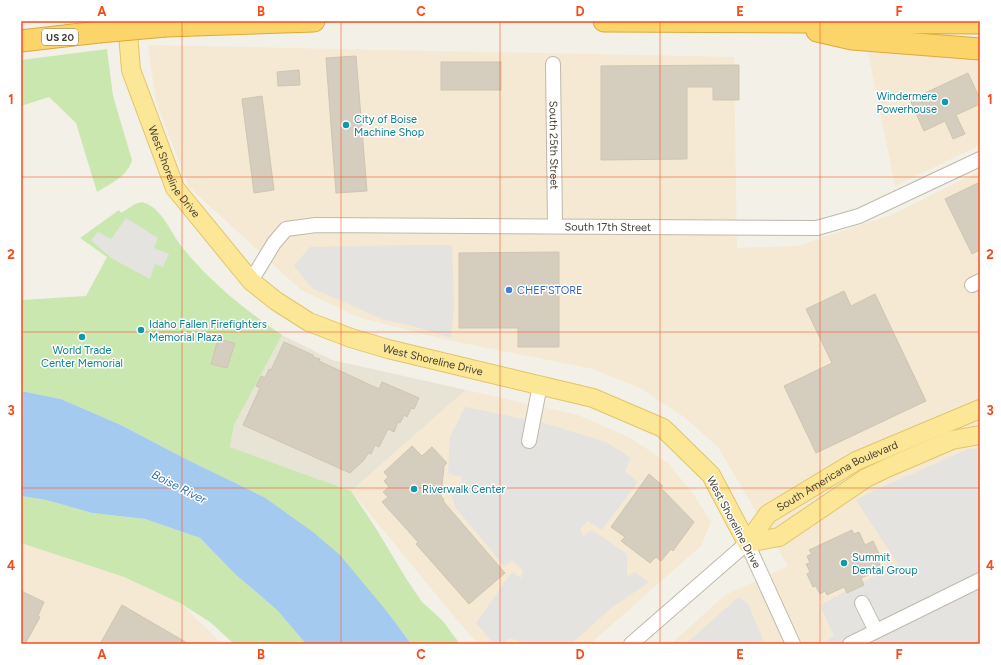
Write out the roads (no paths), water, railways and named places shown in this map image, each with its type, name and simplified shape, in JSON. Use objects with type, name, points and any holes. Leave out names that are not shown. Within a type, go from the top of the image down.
[{"type":"highway","name":"US 20","points":[[21,41],[166,26],[244,22],[314,21]]},
{"type":"highway","points":[[604,21],[980,23]]},
{"type":"highway","points":[[773,22],[852,39],[980,49]]},
{"type":"main road","name":"West Shoreline Drive","points":[[127,21],[131,70],[175,188],[251,281],[276,301],[310,322],[351,338],[388,349],[593,398],[663,428],[711,476],[747,543]]},
{"type":"main road","name":"South Americana Boulevard","points":[[747,543],[768,514],[856,461],[980,409]]},
{"type":"main road","name":"South Americana Boulevard","points":[[747,543],[779,537],[866,478],[889,467],[952,440],[980,435]]},
{"type":"street","name":"South 25th Street","points":[[553,64],[555,226]]},
{"type":"street","name":"South 17th Street","points":[[251,281],[274,243],[286,229],[316,225],[817,228],[859,216],[980,159]]},
{"type":"street","points":[[529,441],[540,386]]},
{"type":"street","points":[[631,644],[747,543]]},
{"type":"street","name":"West Shoreline Drive","points":[[747,543],[793,644]]},
{"type":"street","points":[[850,644],[980,580]]},
{"type":"street","points":[[862,603],[876,631]]},
{"type":"water","name":"Boise River","points":[[21,391],[61,399],[121,425],[264,497],[313,532],[340,555],[389,614],[411,644],[306,644],[277,610],[236,575],[200,538],[145,519],[92,513],[46,500],[21,496]]},
{"type":"place","name":"Windermere Powerhouse","points":[[945,102]]},
{"type":"place","name":"City of Boise Machine Shop","points":[[346,125]]},
{"type":"place","name":"CHEF'STORE","points":[[509,290]]},
{"type":"place","name":"Idaho Fallen Firefighters Memorial Plaza","points":[[141,330]]},
{"type":"place","name":"World Trade Center Memorial","points":[[82,337]]},
{"type":"place","name":"Riverwalk Center","points":[[414,489]]},
{"type":"place","name":"Summit Dental Group","points":[[844,563]]}]
